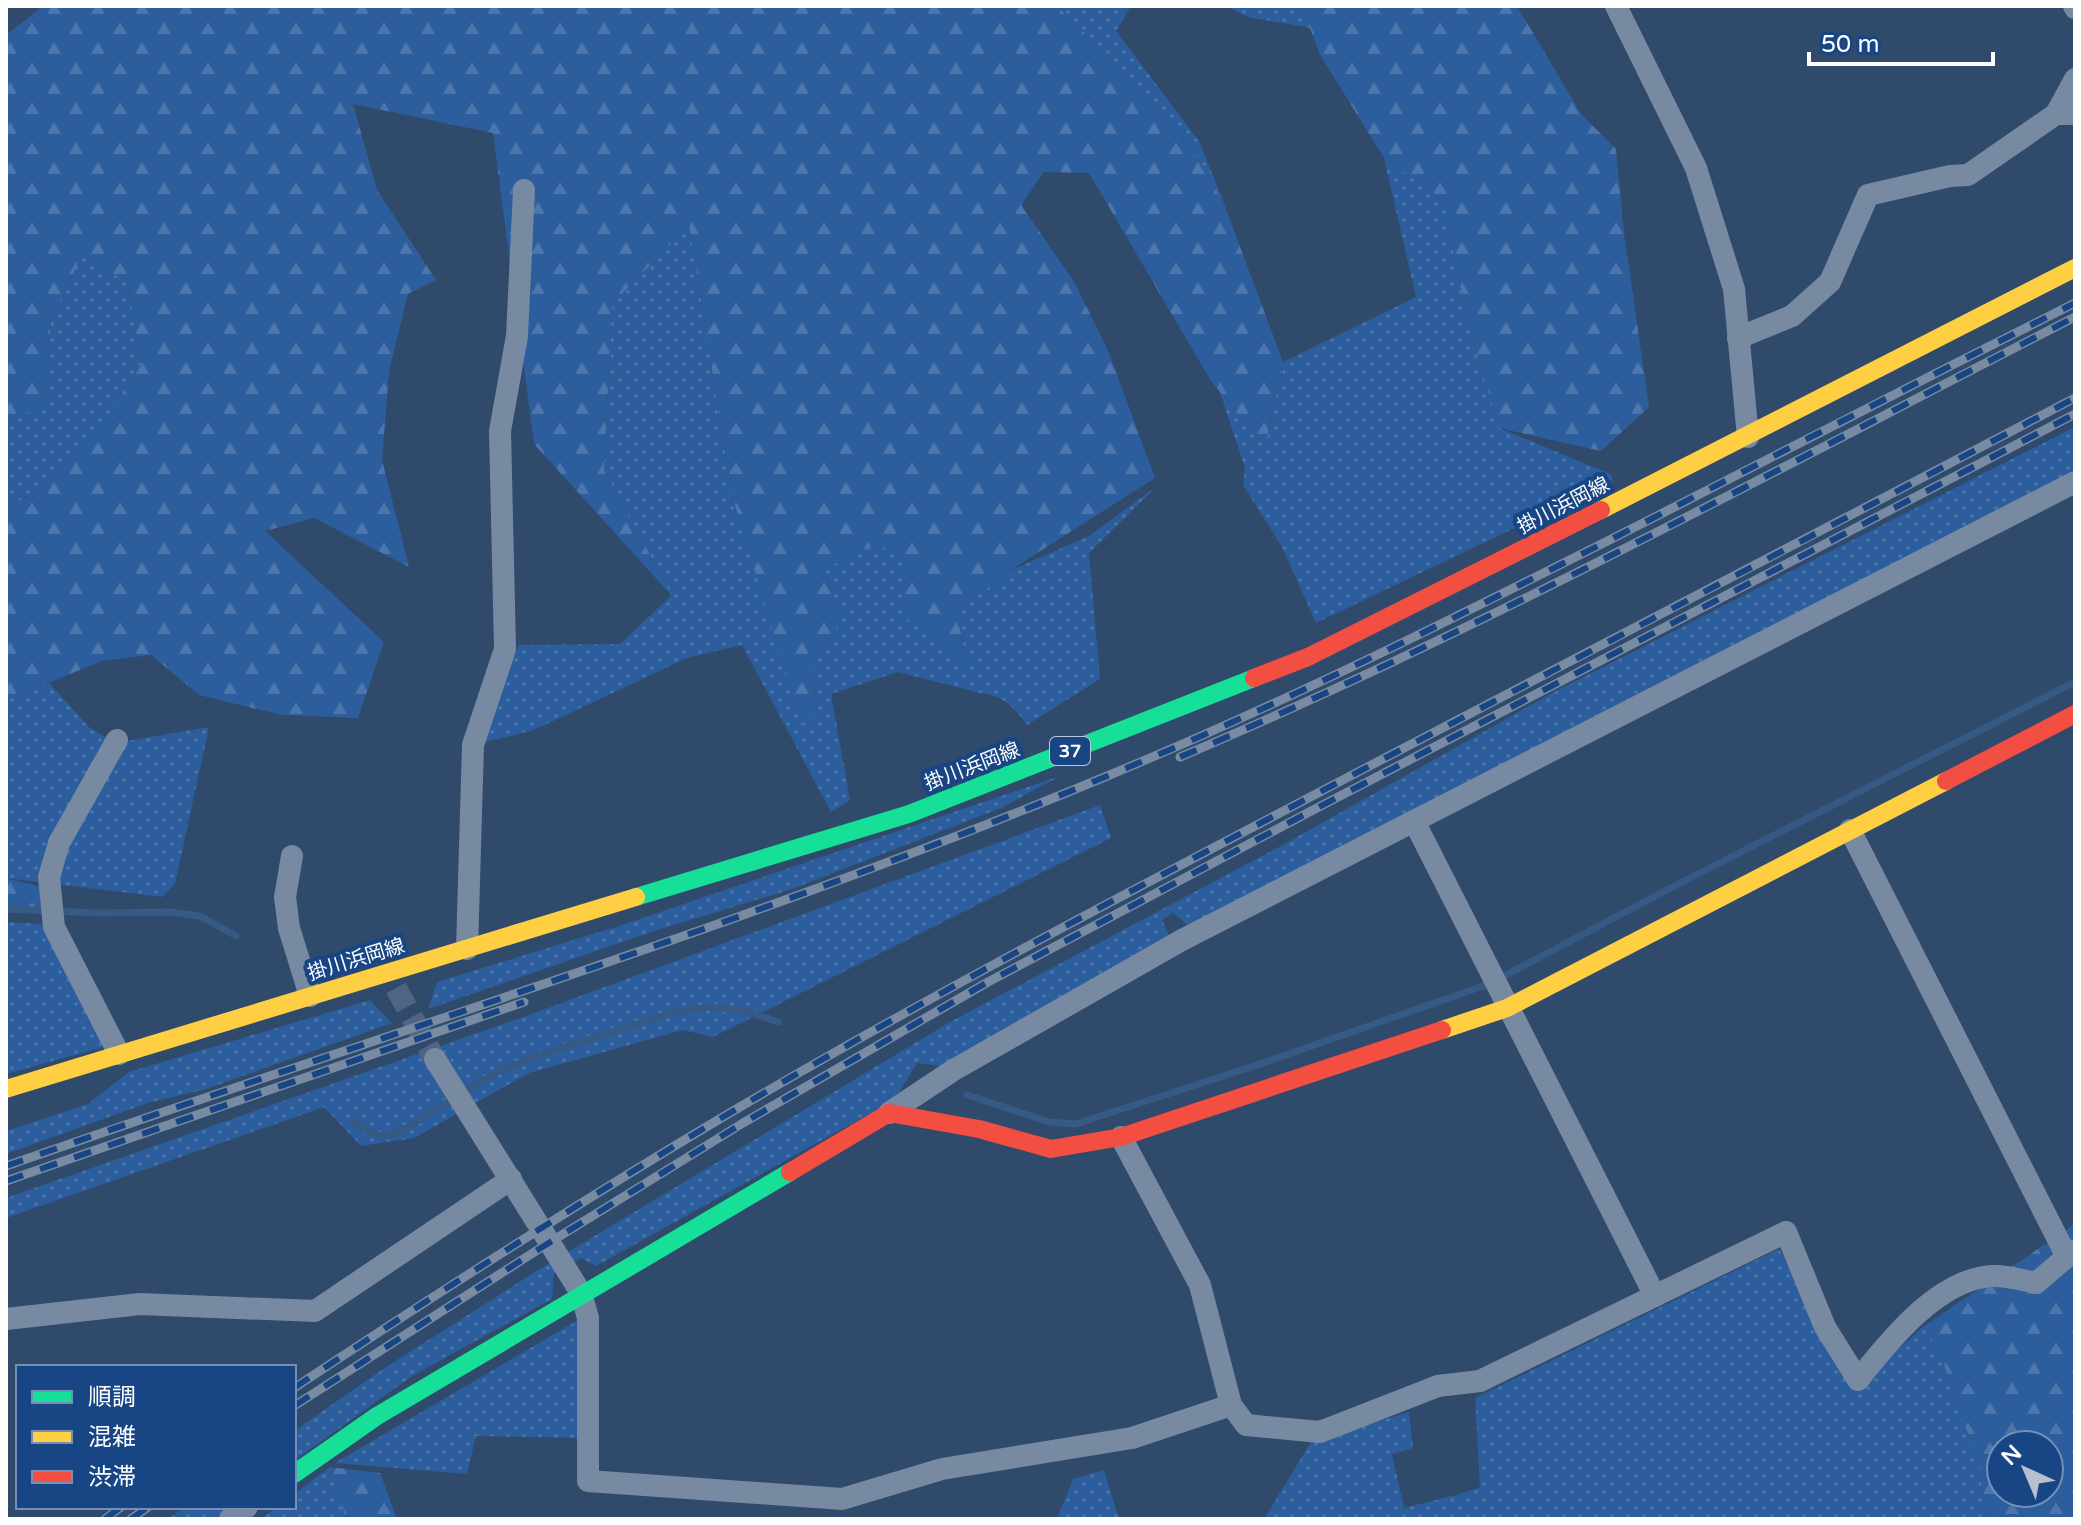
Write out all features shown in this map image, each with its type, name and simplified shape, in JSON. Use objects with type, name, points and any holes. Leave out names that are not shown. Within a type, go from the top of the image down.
[{"type":"main road","name":"掛川浜岡線","points":[[6,1089],[310,996],[392,980],[467,949],[909,814],[1308,657],[1748,437],[2075,268]]},
{"type":"main road","points":[[296,1473],[377,1416],[889,1113],[979,1129],[1051,1149],[1121,1137],[1507,1008],[2075,714]]},
{"type":"street","points":[[1616,6],[1696,168],[1734,289],[1748,437]]},
{"type":"street","points":[[1738,338],[1792,316],[1830,282],[1868,195],[1950,176],[1968,175],[2066,114],[2075,79]]},
{"type":"street","points":[[467,949],[473,745],[505,649],[500,431],[517,336],[524,190]]},
{"type":"street","points":[[889,1113],[952,1071],[1182,940],[2075,482]]},
{"type":"street","points":[[117,740],[59,843],[49,877],[57,934],[119,1054]]},
{"type":"street","points":[[1414,821],[1655,1296]]},
{"type":"street","points":[[1121,1137],[1200,1285],[1231,1405],[1246,1425],[1320,1432],[1438,1386],[1480,1381],[1786,1232],[1825,1327],[1858,1380],[1899,1330],[1951,1288],[1992,1276],[2036,1283],[2071,1254],[1850,830]]},
{"type":"street","points":[[292,856],[285,897],[289,928],[310,996]]},
{"type":"street","points":[[435,1059],[581,1293],[588,1318],[588,1481],[842,1499],[942,1469],[1132,1438],[1231,1405]]},
{"type":"street","points":[[6,1319],[140,1304],[315,1311],[511,1179]]},
{"type":"green space","points":[[43,6],[1057,6],[1114,62],[1191,146],[1223,201],[1283,362],[1265,447],[1211,381],[1089,173],[1044,172],[1021,205],[1075,283],[1109,353],[1155,478],[1009,571],[957,612],[967,666],[902,615],[906,566],[879,543],[824,569],[842,621],[812,660],[817,714],[801,725],[732,495],[689,225],[612,304],[604,470],[672,596],[534,444],[493,133],[353,104],[377,190],[436,280],[408,294],[389,372],[382,460],[409,567],[314,518],[265,531],[384,642],[358,718],[282,715],[199,695],[151,655],[102,661],[6,700],[6,506],[23,499],[94,435],[141,366],[129,284],[83,253],[51,320],[45,401],[6,427],[6,35]]},
{"type":"green space","points":[[1057,6],[1131,6],[1116,31],[1199,141],[1223,201],[1191,146],[1114,62]]},
{"type":"green space","points":[[1226,6],[1288,6],[1304,12],[1310,28],[1248,17]]},
{"type":"green space","points":[[1288,6],[1517,6],[1581,114],[1616,149],[1624,234],[1649,407],[1601,451],[1499,428],[1466,316],[1444,201],[1384,158],[1319,53],[1304,12]]},
{"type":"green space","points":[[1384,158],[1444,201],[1466,316],[1499,428],[1610,474],[1613,481],[1316,623],[1282,547],[1243,485],[1245,468],[1220,392],[1265,447],[1283,362],[1416,297]]},
{"type":"green space","points":[[689,224],[732,495],[817,713],[812,660],[842,621],[824,569],[879,542],[906,566],[967,665],[957,612],[1009,571],[1089,536],[1156,487],[1089,553],[1100,679],[1027,725],[1012,707],[995,696],[898,672],[831,694],[850,800],[831,812],[742,645],[687,658],[534,730],[473,745],[519,645],[620,644],[671,596],[604,470],[612,304]]},
{"type":"green space","points":[[83,252],[129,284],[141,367],[94,435],[23,499],[6,506],[6,427],[45,401],[51,320]]},
{"type":"green space","points":[[2075,427],[2075,470],[1189,926],[1173,913],[1162,920],[1169,936],[940,1066],[917,1063],[894,1100],[596,1266],[581,1258],[554,1274],[552,1299],[412,1376],[296,1460],[296,1430],[383,1369],[538,1270],[950,1022],[1281,846],[1556,691]]},
{"type":"green space","points":[[49,683],[90,728],[115,743],[209,727],[175,884],[162,897],[6,878],[6,700]]},
{"type":"green space","points":[[1060,776],[1001,808],[792,889],[651,932],[428,1009],[437,982],[619,926]]},
{"type":"green space","points":[[1100,805],[1111,838],[713,1037],[683,1030],[529,1073],[414,1138],[361,1146],[324,1107],[6,1218],[6,1198],[526,1016]]},
{"type":"green space","points":[[6,878],[45,888],[46,907],[6,908]]},
{"type":"green space","points":[[6,922],[40,924],[57,934],[104,1047],[6,1074]]},
{"type":"green space","points":[[370,1000],[392,1023],[206,1089],[148,1103],[6,1154],[6,1131],[88,1104],[129,1072]]},
{"type":"green space","points":[[2075,1224],[2075,1519],[1985,1519],[1980,1469],[1941,1356],[1924,1326]]},
{"type":"green space","points":[[1779,1249],[1855,1388],[1924,1326],[1941,1356],[1980,1469],[1985,1519],[1264,1519],[1311,1442],[1409,1412],[1413,1448],[1392,1454],[1404,1508],[1480,1487],[1475,1398]]},
{"type":"green space","points":[[578,1320],[581,1438],[476,1436],[467,1474],[335,1463]]},
{"type":"green space","points":[[330,1467],[352,1519],[261,1519],[274,1509],[296,1509],[296,1492]]},
{"type":"green space","points":[[330,1467],[380,1473],[397,1519],[346,1519]]},
{"type":"green space","points":[[1104,1470],[1119,1519],[1057,1519],[1073,1479]]},
{"type":"green space","points":[[182,1509],[228,1509],[214,1519],[168,1519]]},
{"type":"waterway","points":[[967,1095],[1049,1122],[1076,1124],[1489,984],[2075,682]]},
{"type":"waterway","points":[[6,909],[170,912],[200,916],[236,936]]},
{"type":"waterway","points":[[352,1120],[367,1131],[385,1137],[406,1128],[495,1073],[539,1055],[672,1013],[709,1007],[745,1011],[779,1022]]},
{"type":"tunnel","points":[[396,988],[435,1059]]},
{"type":"railway","points":[[6,1166],[701,930],[976,829],[1112,774],[1249,715],[1452,619],[2075,303]]},
{"type":"railway","points":[[1180,757],[1520,601],[2075,317]]},
{"type":"railway","points":[[296,1387],[631,1173],[896,1018],[1203,853],[2075,398]]},
{"type":"railway","points":[[296,1405],[743,1123],[988,982],[2075,414]]},
{"type":"railway","points":[[6,1181],[524,1002]]},
{"type":"railway","points":[[105,1519],[118,1509]]},
{"type":"railway","points":[[131,1519],[145,1509]]},
{"type":"traffic: fast","points":[[636,897],[909,814],[1254,678]]},
{"type":"traffic: fast","points":[[296,1473],[377,1416],[790,1172]]},
{"type":"traffic: slow","points":[[1601,510],[2075,268]]},
{"type":"traffic: slow","points":[[1442,1030],[1507,1008],[1946,781]]},
{"type":"traffic: slow","points":[[6,1089],[636,897]]},
{"type":"traffic: jam","points":[[1254,678],[1308,657],[1601,510]]},
{"type":"traffic: jam","points":[[1946,781],[2075,714]]},
{"type":"traffic: jam","points":[[790,1172],[889,1113],[979,1129],[1051,1149],[1121,1137],[1442,1030]]}]
